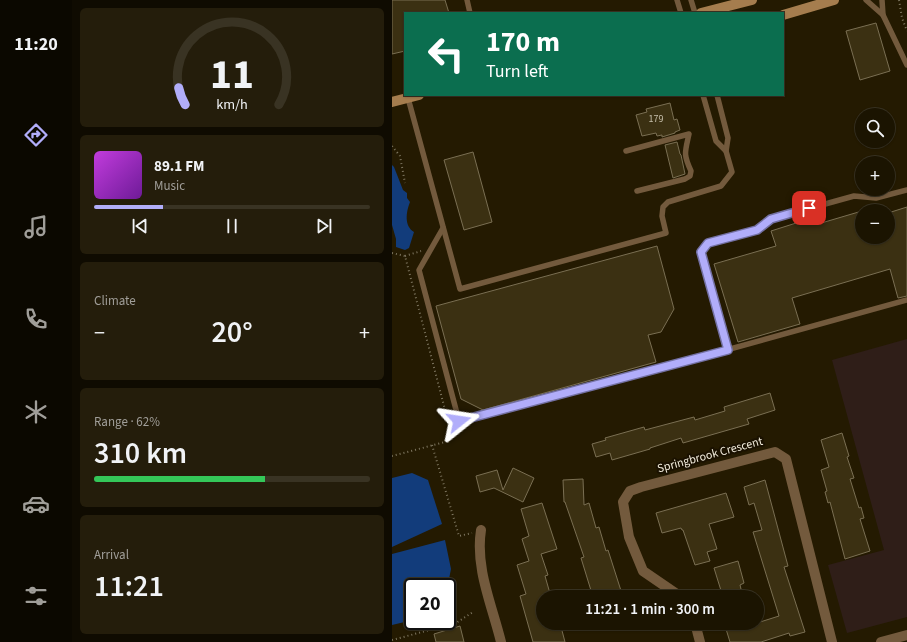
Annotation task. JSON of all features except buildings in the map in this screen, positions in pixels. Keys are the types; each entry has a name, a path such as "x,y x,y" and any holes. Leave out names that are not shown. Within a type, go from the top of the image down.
{"main road":[{"path":"705,12 752,0"},
{"path":"784,15 834,0"},
{"path":"392,102 415,96"}],"street":[{"name":"Springbrook Crescent","path":"671,590 643,571 629,537 623,502 630,492 642,487 775,452 786,459 832,642"},
{"path":"481,530 479,543 481,570 501,642"},
{"path":"697,630 700,642"},
{"path":"883,642 907,635"}],"lane":[{"path":"467,0 470,12"},
{"path":"677,0 681,12"},
{"path":"691,0 695,12"},
{"path":"866,0 883,15"},
{"path":"882,0 883,15 907,65"},
{"path":"703,96 716,141 726,151"},
{"path":"408,98 460,289 666,233 662,216 662,207 668,202 721,186 732,172 726,151 728,138 716,96"},
{"path":"626,151 689,134 684,154 691,171 690,176 685,179 637,191"},
{"path":"728,350 701,252 708,243 757,230 771,219 854,196 876,198 907,190"},
{"path":"443,228 418,270 459,421 728,350 907,300"}],"path":[{"path":"899,0 902,18 907,31"},
{"path":"392,146 400,156 405,183"},
{"path":"392,253 405,256 426,249 430,250"},
{"path":"392,456 445,442 450,429 405,256"},
{"path":"432,445 459,536 481,530"},
{"path":"392,640 456,622 473,612"}],"shaded area":[{"path":"907,339 907,617 847,633 828,565 884,550 832,360"}],"water":[{"path":"392,165 403,190 407,193 407,198 410,202 407,223 414,232 409,248 405,250 396,247 396,239 392,225"},
{"path":"412,473 428,480 442,524 392,547 392,478"},
{"path":"445,540 451,569 449,578 404,578 404,622 392,625 392,554"},
{"path":"456,586 457,587 456,602"}],"route":[{"path":"459,421 728,350 701,252 708,243 757,230 771,219 809,208"}]}
